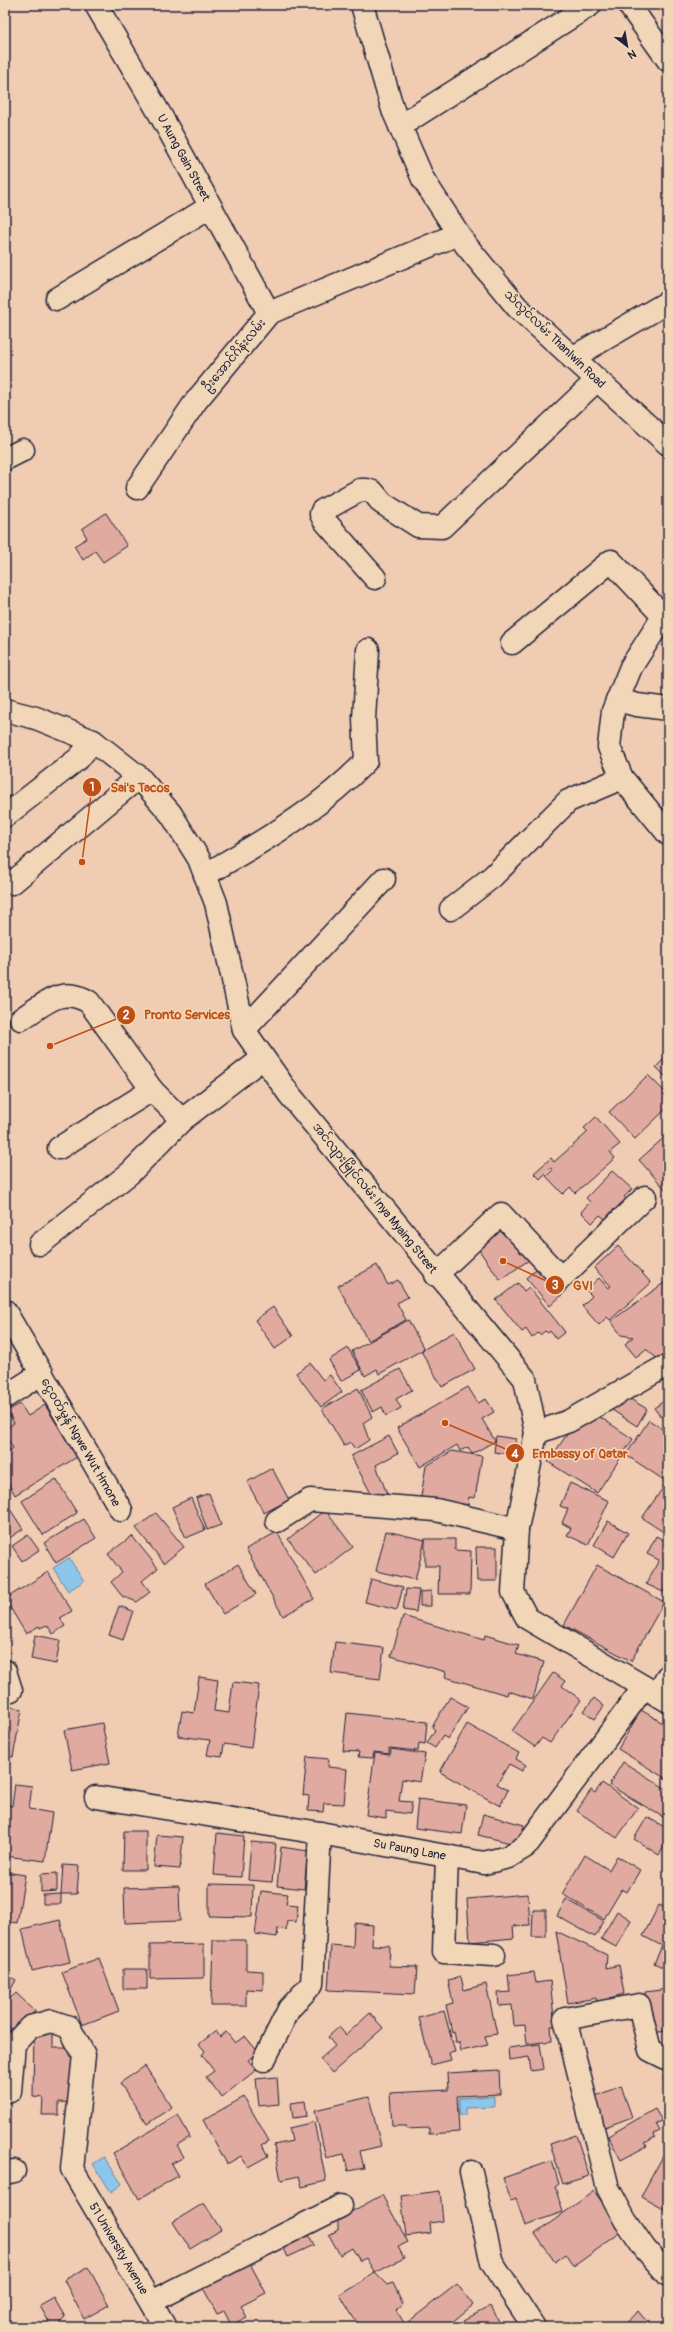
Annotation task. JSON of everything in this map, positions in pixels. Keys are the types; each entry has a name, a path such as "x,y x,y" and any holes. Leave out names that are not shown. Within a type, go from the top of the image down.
{"street":[{"name":"U Aung Gain Street","path":"96,5 162,116 210,207 269,313"},
{"path":"400,126 590,5"},
{"path":"628,5 668,60"},
{"name":"သံလွင်လမ်း Thanlwin Road","path":"366,7 393,110 423,179 458,234 518,307 572,358 668,444"},
{"path":"57,299 210,207"},
{"name":"ဦးအောင်ဂိန်းလမ်း","path":"137,488 196,400 269,313 458,234"},
{"path":"572,358 668,302"},
{"path":"375,578 324,520 322,510 360,490 368,490 372,492 382,503 418,526 442,527 597,380"},
{"path":"512,643 611,562 666,612 631,667 617,700 613,711 609,747 622,778 668,834"},
{"path":"205,875 274,834 345,784 366,761 364,720 368,650"},
{"path":"617,700 637,706 668,709"},
{"name":"အင်လျားမြိုင်လမ်း Inya Myaing Street","path":"5,710 36,718 93,741 139,777 171,814 199,858 216,903 244,1030 263,1058 436,1275 525,1379 536,1433 517,1529 513,1592 527,1618 656,1695"},
{"path":"5,816 79,758 93,741"},
{"path":"12,883 139,777"},
{"path":"451,910 492,877 568,801 622,778"},
{"path":"244,1030 384,879"},
{"path":"21,1019 59,995 77,995 89,1002 106,1022 152,1090 182,1120"},
{"path":"40,1244 130,1173 182,1120 263,1058"},
{"path":"59,1148 152,1090"},
{"path":"436,1275 501,1214 561,1278 645,1197"},
{"name":"ငွေဝတ်မှုန် Ngwe Wut Hmone","path":"5,1311 121,1510"},
{"path":"536,1433 569,1420 662,1368 668,1367"},
{"name":"ငွေဝတ်မှုန် Ngwe Wut Hmone","path":"5,1397 42,1373"},
{"path":"277,1521 310,1500 436,1510 517,1529"},
{"name":"Su Paung Lane","path":"96,1797 320,1833 484,1863 508,1857 526,1846 656,1695 668,1676"},
{"path":"264,2060 290,2009 312,1984 320,1833"},
{"path":"447,1856 444,1952 494,1955"},
{"path":"668,2059 650,2050 639,2005 565,2019 608,2188 626,2220 645,2249 668,2275"},
{"name":"51 University Avenue","path":"10,2091 14,2044 30,2027 51,2021 69,2027 84,2054 72,2170 165,2327"},
{"path":"471,2172 492,2263 534,2327"},
{"path":"151,2302 341,2206"}],"water":[{"path":"69,1558 84,1581 68,1591 53,1568"},
{"path":"494,2096 494,2107 465,2108 465,2115 459,2115 459,2098"},
{"path":"104,2157 122,2184 111,2192 93,2164"}],"building":[{"path":"106,513 127,546 103,562 95,551 83,560 74,546 87,538 82,529"},
{"path":"668,1055 668,1079 656,1067"},
{"path":"648,1075 668,1095 668,1107 635,1139 609,1112"},
{"path":"596,1117 620,1144 610,1152 615,1158 575,1193 570,1187 563,1194 546,1176 553,1170 551,1168 540,1179 534,1173 551,1158 554,1162 588,1132 584,1128"},
{"path":"668,1134 668,1188 666,1190 639,1160"},
{"path":"612,1171 632,1189 624,1197 628,1201 618,1213 614,1209 605,1219 600,1215 592,1223 581,1212 590,1202 586,1198"},
{"path":"503,1222 529,1260 500,1280 474,1243"},
{"path":"618,1246 651,1283 610,1320 607,1317 599,1325 582,1306 592,1296 586,1290 599,1278 608,1288 611,1286 594,1268"},
{"path":"542,1264 566,1291 550,1306 526,1278"},
{"path":"377,1265 388,1285 398,1280 408,1297 397,1303 406,1320 368,1341 338,1286"},
{"path":"668,1280 668,1362 661,1362 646,1349 636,1357 625,1344 633,1337 621,1335 611,1321"},
{"path":"518,1283 524,1291 529,1287 565,1332 556,1339 550,1331 548,1333 545,1331 540,1335 538,1333 532,1338 526,1329 522,1332 496,1300"},
{"path":"273,1307 293,1336 275,1349 255,1320"},
{"path":"408,1320 424,1349 379,1374 377,1369 365,1376 352,1351"},
{"path":"454,1332 475,1369 442,1387 421,1351"},
{"path":"348,1348 361,1370 341,1381 329,1360"},
{"path":"310,1363 323,1380 330,1375 342,1392 321,1407 296,1373"},
{"path":"400,1369 412,1390 396,1399 401,1408 386,1416 382,1407 373,1412 361,1390"},
{"path":"468,1387 478,1403 486,1399 494,1412 482,1419 495,1441 472,1454 468,1447 460,1451 457,1445 420,1467 397,1428"},
{"path":"358,1388 372,1417 363,1423 369,1440 355,1449 350,1442 344,1446 322,1409"},
{"path":"622,1394 647,1409 637,1426 612,1410"},
{"path":"668,1398 668,1414 667,1413 661,1417 654,1408"},
{"path":"20,1404 28,1416 45,1405 77,1457 15,1495 5,1478 5,1453 13,1448 5,1435 5,1429 14,1423 7,1411"},
{"path":"594,1413 633,1439 597,1493 548,1462 568,1433"},
{"path":"649,1420 668,1433 668,1535 642,1518 667,1482 626,1455"},
{"path":"389,1436 398,1453 376,1465 387,1494 375,1501 351,1456"},
{"path":"496,1436 516,1439 514,1455 494,1452"},
{"path":"452,1451 482,1456 475,1498 469,1497 468,1505 458,1503 457,1509 420,1502 426,1466"},
{"path":"272,1468 289,1500 264,1513 247,1482"},
{"path":"56,1479 77,1513 43,1535 22,1501"},
{"path":"570,1483 609,1501 588,1545 567,1535 571,1528 562,1523 568,1509 560,1506"},
{"path":"209,1493 221,1525 207,1530 196,1498"},
{"path":"191,1498 205,1530 186,1538 172,1507"},
{"path":"8,1506 23,1529 8,1539 5,1534 5,1508"},
{"path":"325,1510 353,1547 316,1575 288,1539"},
{"path":"156,1513 184,1547 164,1563 136,1528"},
{"path":"84,1519 96,1538 56,1563 44,1543"},
{"path":"608,1521 628,1533 614,1557 594,1545"},
{"path":"386,1531 425,1540 415,1580 376,1571"},
{"path":"277,1532 314,1599 283,1616 246,1549"},
{"path":"28,1535 39,1550 22,1561 12,1546"},
{"path":"132,1536 158,1568 142,1581 150,1592 137,1602 122,1596 111,1582 122,1572 108,1554"},
{"path":"656,1536 668,1542 668,1582 663,1592 646,1584 659,1560 647,1554"},
{"path":"425,1539 455,1539 455,1550 471,1551 470,1594 438,1594 439,1566 425,1566"},
{"path":"476,1547 497,1547 497,1581 477,1581"},
{"path":"238,1564 256,1594 223,1614 205,1584"},
{"path":"597,1565 664,1602 631,1661 564,1625"},
{"path":"48,1572 72,1611 60,1618 65,1626 53,1634 47,1625 40,1628 39,1626 26,1634 5,1599"},
{"path":"371,1579 403,1587 397,1610 365,1602"},
{"path":"406,1589 419,1590 416,1612 403,1610"},
{"path":"431,1591 431,1606 420,1606 420,1592"},
{"path":"119,1606 133,1611 123,1640 109,1635"},
{"path":"403,1616 484,1640 485,1635 519,1645 516,1654 544,1662 533,1699 508,1691 507,1695 445,1677 446,1672 391,1656"},
{"path":"35,1635 60,1640 56,1664 31,1659"},
{"path":"335,1642 384,1648 380,1679 331,1673"},
{"path":"553,1673 565,1681 562,1686 581,1700 550,1743 542,1738 535,1747 512,1731"},
{"path":"199,1677 218,1680 214,1711 229,1713 233,1682 259,1685 251,1748 224,1744 222,1757 207,1755 210,1740 178,1736 182,1711 194,1713"},
{"path":"450,1697 468,1707 448,1739 443,1736 435,1748 427,1743 435,1730 432,1727"},
{"path":"594,1698 604,1706 595,1719 584,1711"},
{"path":"5,1706 22,1709 13,1757 5,1755"},
{"path":"641,1710 668,1726 668,1780 618,1749"},
{"path":"347,1713 427,1722 425,1744 419,1743 418,1751 389,1748 389,1754 374,1752 373,1758 358,1757 359,1752 343,1751"},
{"path":"102,1723 110,1763 72,1770 64,1730"},
{"path":"467,1724 519,1753 516,1759 526,1765 522,1771 509,1764 497,1784 508,1790 500,1806 440,1772"},
{"path":"391,1749 425,1754 420,1782 402,1779 399,1801 412,1802 410,1814 386,1811 386,1818 366,1815 375,1753 390,1755"},
{"path":"307,1757 329,1759 328,1767 347,1769 344,1804 324,1803 323,1812 308,1811 309,1796 303,1795"},
{"path":"623,1762 668,1790 668,1820 609,1785"},
{"path":"602,1783 638,1808 617,1838 577,1811 591,1790 595,1793"},
{"path":"15,1784 32,1786 29,1809 52,1813 45,1861 5,1856 5,1805 12,1806"},
{"path":"418,1799 466,1805 462,1834 415,1828"},
{"path":"483,1814 524,1825 519,1845 478,1835"},
{"path":"647,1817 668,1829 668,1840 659,1855 634,1839"},
{"path":"124,1831 146,1831 146,1870 123,1870"},
{"path":"217,1833 244,1836 241,1877 214,1875"},
{"path":"157,1835 183,1837 180,1869 154,1867"},
{"path":"251,1842 276,1844 272,1882 248,1880"},
{"path":"281,1847 308,1851 304,1889 277,1886"},
{"path":"585,1855 609,1870 617,1856 640,1870 627,1892 622,1889 604,1919 562,1894"},
{"path":"63,1865 79,1866 77,1894 61,1894"},
{"path":"5,1872 25,1875 17,1923 5,1921"},
{"path":"57,1873 57,1891 41,1892 41,1874"},
{"path":"209,1884 253,1885 252,1917 209,1916"},
{"path":"179,1886 180,1921 125,1923 124,1888"},
{"path":"261,1891 288,1894 286,1904 298,1905 296,1922 287,1921 286,1930 278,1928 277,1937 255,1934"},
{"path":"61,1894 61,1904 43,1904 43,1895"},
{"path":"528,1894 530,1925 513,1926 514,1938 470,1942 467,1899"},
{"path":"566,1899 604,1921 595,1937 557,1916"},
{"path":"659,1905 668,1909 668,1970 654,1963 662,1946 643,1936"},
{"path":"533,1910 546,1910 546,1937 532,1937"},
{"path":"617,1911 631,1920 616,1947 601,1939"},
{"path":"60,1920 70,1962 32,1971 22,1929"},
{"path":"354,1923 373,1925 372,1945 390,1946 389,1966 417,1967 415,1994 328,1990 331,1945 353,1947"},
{"path":"556,1931 607,1955 606,1968 619,1965 624,1994 609,1998 610,2004 598,2007 596,1998 568,2003"},
{"path":"213,1940 246,1940 246,1970 263,1971 263,1990 246,1989 246,2006 211,2006"},
{"path":"204,1944 204,1978 150,1979 150,1945"},
{"path":"99,1958 119,2011 82,2025 62,1972"},
{"path":"123,1969 147,1969 147,1989 123,1989"},
{"path":"534,1972 536,1983 550,1981 555,2026 551,2026 552,2041 527,2044 525,2025 514,2026 512,2005 499,2006 498,1993 510,1992 508,1975"},
{"path":"5,1974 16,1980 5,2000"},
{"path":"461,1977 464,1990 486,1984 497,2034 485,2036 488,2045 461,2051 459,2042 456,2042 454,2031 452,2032 446,2005 453,2003 448,1980"},
{"path":"668,1989 668,2031 651,2033 645,1992"},
{"path":"16,1993 35,2011 14,2032 5,2023 5,2003"},
{"path":"444,2011 455,2052 449,2053 451,2060 431,2065 419,2018"},
{"path":"370,2013 383,2028 332,2073 320,2059 335,2046 328,2037 339,2027 346,2035"},
{"path":"34,2031 53,2031 53,2047 76,2047 76,2103 59,2102 59,2115 42,2115 43,2098 33,2097"},
{"path":"216,2031 220,2037 226,2032 235,2043 245,2036 258,2052 248,2060 256,2070 222,2097 206,2077 214,2071 202,2055 205,2051 199,2044"},
{"path":"540,2044 544,2069 531,2071 529,2057 509,2060 508,2048"},
{"path":"145,2066 172,2107 147,2124 120,2083"},
{"path":"499,2070 500,2094 457,2096 459,2132 429,2134 429,2128 406,2129 406,2126 392,2126 390,2093 448,2090 447,2073"},
{"path":"668,2076 668,2105 663,2077"},
{"path":"277,2077 279,2104 259,2106 256,2079"},
{"path":"621,2086 632,2117 605,2127 593,2097"},
{"path":"244,2097 269,2141 262,2145 268,2156 248,2167 241,2156 227,2164 203,2120"},
{"path":"369,2097 381,2146 360,2151 364,2168 348,2171 344,2154 326,2158 315,2110"},
{"path":"305,2101 307,2116 293,2118 291,2103"},
{"path":"655,2109 662,2121 656,2124 660,2131 654,2134 655,2137 645,2143 647,2146 621,2160 608,2136"},
{"path":"178,2115 190,2137 177,2145 184,2157 171,2164 178,2176 139,2199 113,2153"},
{"path":"314,2122 326,2181 302,2187 299,2176 281,2180 274,2145 292,2141 289,2128"},
{"path":"576,2135 589,2176 563,2184 550,2144"},
{"path":"668,2149 668,2211 641,2196"},
{"path":"552,2161 559,2184 555,2187 563,2212 525,2225 516,2199 511,2201 503,2178"},
{"path":"440,2191 443,2221 430,2223 431,2233 406,2236 401,2196"},
{"path":"594,2191 616,2222 614,2224 620,2233 574,2266 566,2254 555,2262 535,2234"},
{"path":"382,2195 408,2242 398,2247 404,2258 375,2273 366,2258 360,2261 352,2248 340,2255 329,2235 338,2230 338,2219"},
{"path":"204,2203 221,2230 190,2249 173,2222"},
{"path":"306,2230 314,2245 288,2257 281,2242"},
{"path":"248,2260 266,2293 241,2306 247,2317 231,2325 224,2311 217,2314 201,2284"},
{"path":"88,2267 109,2305 84,2319 64,2280"},
{"path":"375,2273 387,2285 393,2283 403,2304 397,2311 404,2323 395,2327 360,2326 340,2295"},
{"path":"457,2284 473,2305 446,2327 412,2327 408,2322"},
{"path":"54,2298 65,2317 60,2322 63,2327 46,2327 49,2322 40,2306"},
{"path":"491,2306 502,2327 468,2327 464,2320"},
{"path":"639,2311 652,2327 622,2327"}],"place":[{"name":"Sai's Tacos","path":"82,862"},
{"name":"Pronto Services","path":"50,1046"},
{"name":"GVI","path":"503,1261"},
{"name":"Embassy of Qatar","path":"445,1423"}]}
